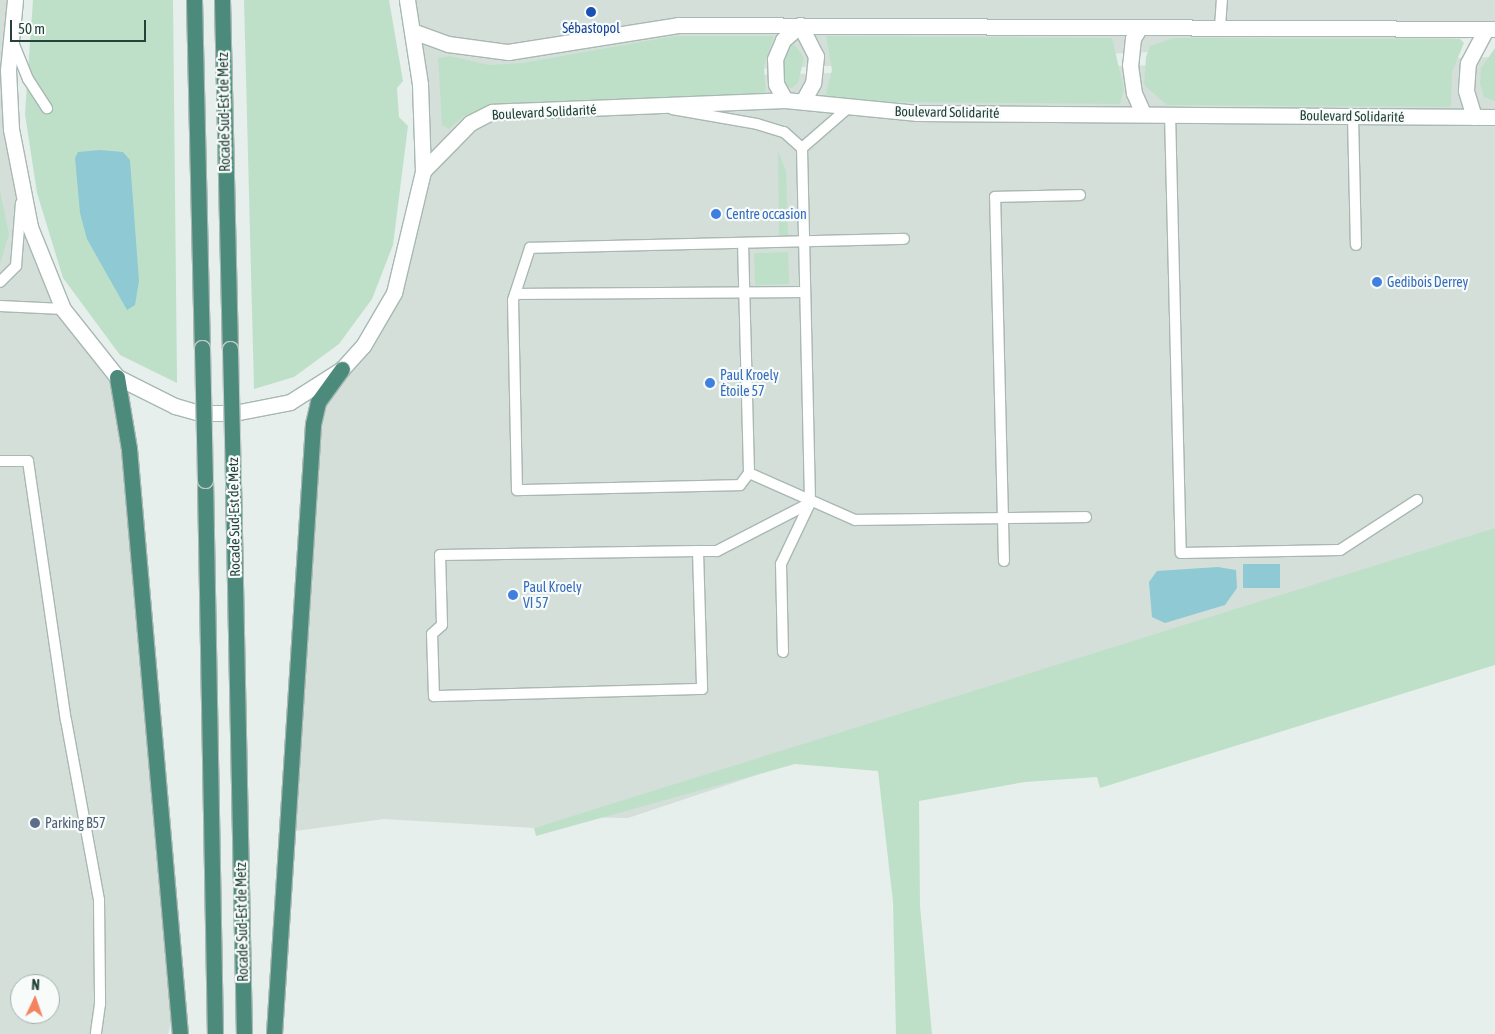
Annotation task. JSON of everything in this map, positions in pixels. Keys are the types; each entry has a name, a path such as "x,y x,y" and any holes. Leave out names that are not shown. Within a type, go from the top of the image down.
{"highway":[{"name":"Rocade Sud-Est de Metz","path":"194,0 215,1034"},
{"name":"Rocade Sud-Est de Metz","path":"222,0 244,1034"},
{"path":"274,1034 312,424 318,402 342,369"},
{"path":"117,377 129,449 180,1034"}],"main road":[{"path":"13,7 5,34 5,126 42,262 63,309 117,377 176,406 199,413 234,413 290,402 342,369 363,346 394,293 424,171 414,32 407,0"},
{"path":"786,100 776,84 775,59 783,40 800,25"},
{"path":"800,25 816,56 813,83 803,101"},
{"path":"414,32 448,44 508,52 670,26 1491,29"},
{"path":"1140,27 1133,38 1130,65 1134,93 1144,113"},
{"path":"1474,117 1466,90 1468,63 1491,29"},
{"name":"Boulevard Solidarité","path":"424,171 470,123 492,112 786,100 848,108 1495,117"}],"lane":[{"path":"1220,27 1222,0"},
{"path":"5,34 28,79 47,108"},
{"path":"656,106 757,124 784,132 802,148 810,503 781,564 783,652"},
{"path":"802,148 848,108"},
{"path":"1170,113 1181,553 1340,550 1417,500"},
{"path":"1353,116 1356,245"},
{"path":"0,282 16,266 22,192"},
{"path":"1004,561 995,197 1080,195"},
{"path":"743,243 749,473 740,485 517,490 515,294 530,248 904,239"},
{"path":"515,294 805,292"},
{"path":"0,306 63,309"},
{"path":"0,461 28,461 66,720 99,900 100,1004 96,1034"},
{"path":"749,473 810,503 856,520 1086,517"},
{"path":"698,551 702,689 434,696 432,634 442,625 440,555 698,551 717,551 810,503"}],"shaded area":[{"path":"0,0 15,0 11,129 51,285 117,377 178,1002 168,1034 0,1034"},
{"path":"407,0 1495,0 1495,37 460,82 1495,57 1495,530 628,818 572,817 534,828 384,819 288,832 313,424 380,320 423,171"}],"green space":[{"path":"33,0 173,0 177,383 120,355 63,278 37,193 25,114"},
{"path":"244,0 389,0 403,81 397,88 399,117 408,126 393,245 372,299 339,344 294,377 254,389"},
{"path":"675,36 774,36 764,67 766,93 501,104 464,116 449,129 442,125 438,58 450,56 489,65 522,63"},
{"path":"826,36 1112,38 1124,89 1120,104 888,102 825,97 832,70"},
{"path":"1173,38 1460,39 1464,43 1452,72 1451,107 1167,105 1144,85 1146,57 1150,46"},
{"path":"786,45 795,45 804,58 798,83 792,88 785,87 780,73"},
{"path":"1495,48 1495,101 1484,97 1480,84 1481,68"},
{"path":"778,151 786,171 788,236 779,235"},
{"path":"0,190 9,235 0,264"},
{"path":"788,252 789,284 755,285 754,253"},
{"path":"1495,528 1495,665 1100,788 1097,777 1025,782 919,801 920,906 932,1034 896,1034 893,902 878,771 795,764 536,836 534,828"}],"water":[{"path":"100,150 123,152 130,160 139,281 135,305 127,310 87,239 80,213 75,158 78,152"},
{"path":"1243,564 1280,564 1280,588 1243,588"},
{"path":"1218,567 1236,570 1237,588 1225,605 1165,623 1152,617 1149,582 1157,571"}],"place":[{"name":"Sébastopol","path":"591,12"},
{"name":"Centre occasion","path":"716,214"},
{"name":"Gedibois Derrey","path":"1377,282"},
{"name":"Paul Kroely Étoile 57","path":"710,383"},
{"name":"Paul Kroely VI 57","path":"513,595"},
{"name":"Parking B57","path":"35,823"}]}
